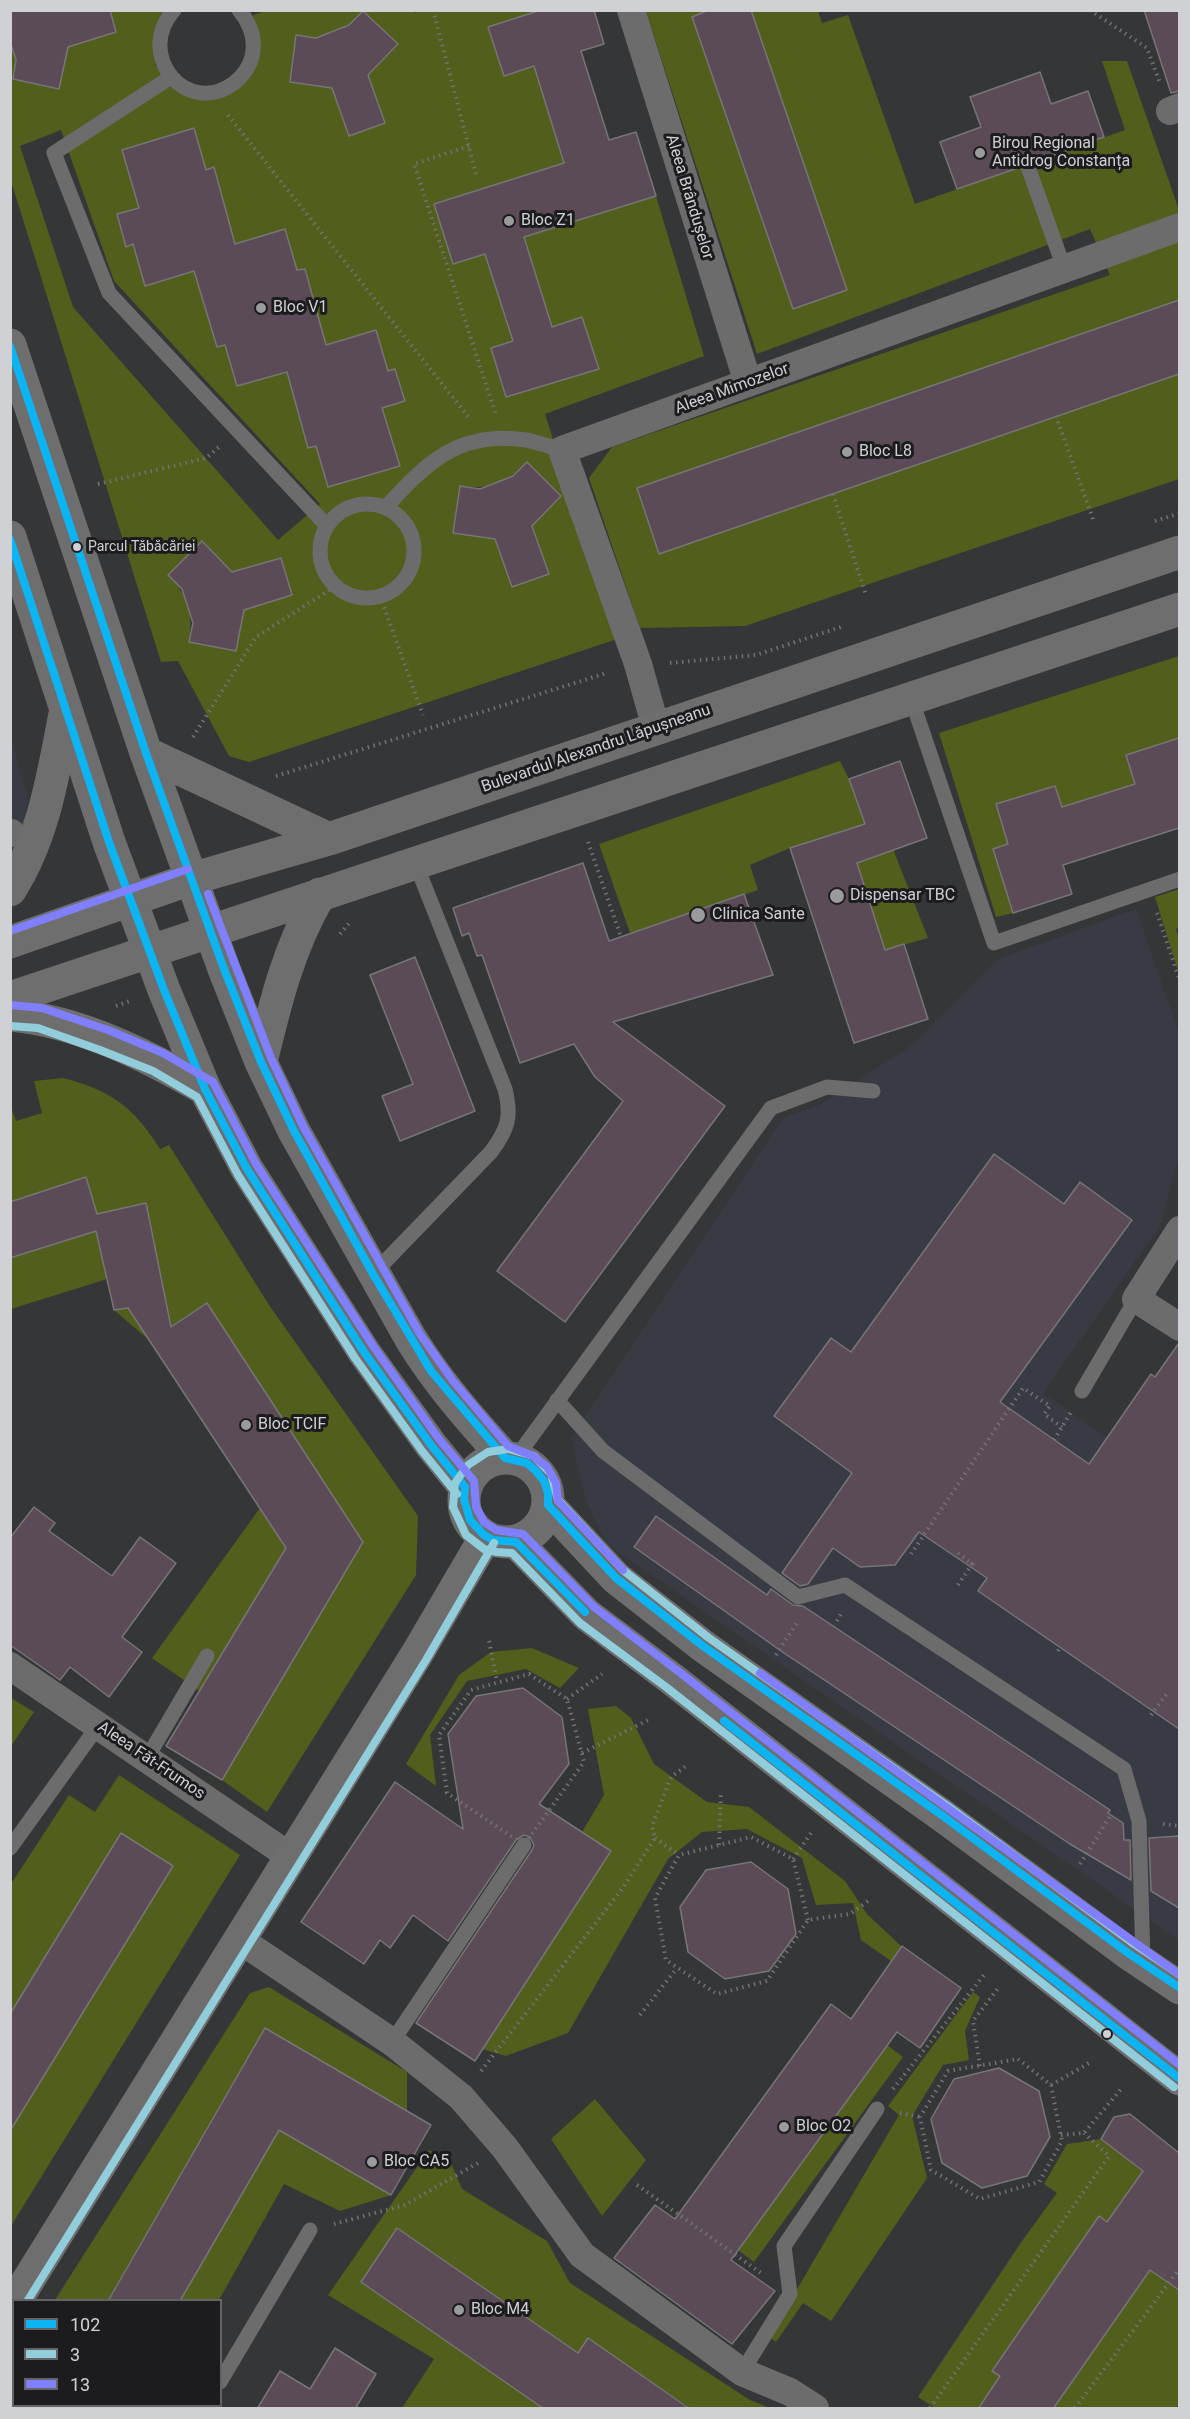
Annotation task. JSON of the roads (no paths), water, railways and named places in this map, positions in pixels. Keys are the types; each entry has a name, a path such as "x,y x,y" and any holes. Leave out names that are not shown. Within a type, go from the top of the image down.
{"main road":[{"path":"10,345 146,753 261,1062 294,1131 373,1274 431,1371 510,1458"},
{"path":"10,537 129,899 205,1089 247,1169 364,1352 431,1445 465,1487"},
{"name":"Bulevardul Alexandru Lăpușneanu","path":"10,942 129,899 329,839 1179,552"},
{"path":"10,998 1179,609"},
{"path":"10,890 34,842 49,797 66,712"},
{"path":"146,753 329,839"},
{"path":"261,1062 275,1000 288,962 308,914 320,894"},
{"path":"10,1016 40,1018 104,1040 158,1062 205,1089"},
{"path":"17,2299 417,1654 501,1540 528,1537 545,1517 548,1492 540,1476 526,1463 510,1458 485,1463 477,1469 465,1487 464,1510 469,1521 501,1540 587,1615 672,1679 1179,2079"},
{"path":"548,1505 616,1578 703,1646 943,1816 1143,1964 1179,1988"}],"street":[{"name":"Aleea Brândușelor","path":"631,10 748,383"},
{"name":"Aleea Mimozelor","path":"562,450 1179,227"},
{"path":"562,450 638,664 656,728"},
{"path":"1179,1230 1136,1299 1179,1327"},
{"name":"Aleea Făt-Frumos","path":"10,1666 291,1857"},
{"path":"240,1940 392,2042 461,2097 505,2148 582,2255 742,2372 790,2392 814,2409"}],"lane":[{"path":"174,10 165,20 160,36 159,47 162,63 171,77 181,86 196,92 211,93 227,89 242,77 251,63 255,46 252,30 239,10"},
{"path":"171,77 54,153 109,293 327,526"},
{"path":"1027,165 1064,268"},
{"path":"386,507 414,477 444,453 485,438 526,440 562,450"},
{"path":"360,504 386,507 399,515 408,526 414,540 411,569 404,581 393,591 380,596 364,598 349,595 327,576 320,551 327,526 336,516 360,504"},
{"path":"911,698 994,943 1179,879"},
{"path":"373,1274 491,1152 505,1133 510,1109 505,1089 415,862"},
{"path":"510,1458 557,1400 771,1108 827,1087 873,1091"},
{"path":"1082,1391 1136,1299"},
{"path":"557,1400 603,1451 798,1598 845,1585 1124,1769 1139,1821 1143,1964"},
{"path":"147,1758 207,1656"},
{"path":"10,1848 98,1726"},
{"path":"392,2042 524,1845"},
{"path":"742,2372 790,2294 784,2246 877,2109"},
{"path":"222,2379 310,2230"}],"place":[{"name":"Birou Regional Antidrog Constanța","path":"980,153"},
{"name":"Bloc Z1","path":"509,221"},
{"name":"Bloc V1","path":"261,308"},
{"name":"Bloc L8","path":"847,452"},
{"name":"Parcul Tăbăcăriei","path":"77,547"},
{"name":"Dispensar TBC","path":"837,896"},
{"name":"Clinica Sante","path":"698,915"},
{"name":"Bloc TCIF","path":"246,1425"},
{"name":"Bloc O2","path":"784,2127"},
{"name":"Bloc CA5","path":"372,2162"},
{"name":"Bloc M4","path":"459,2310"}]}
